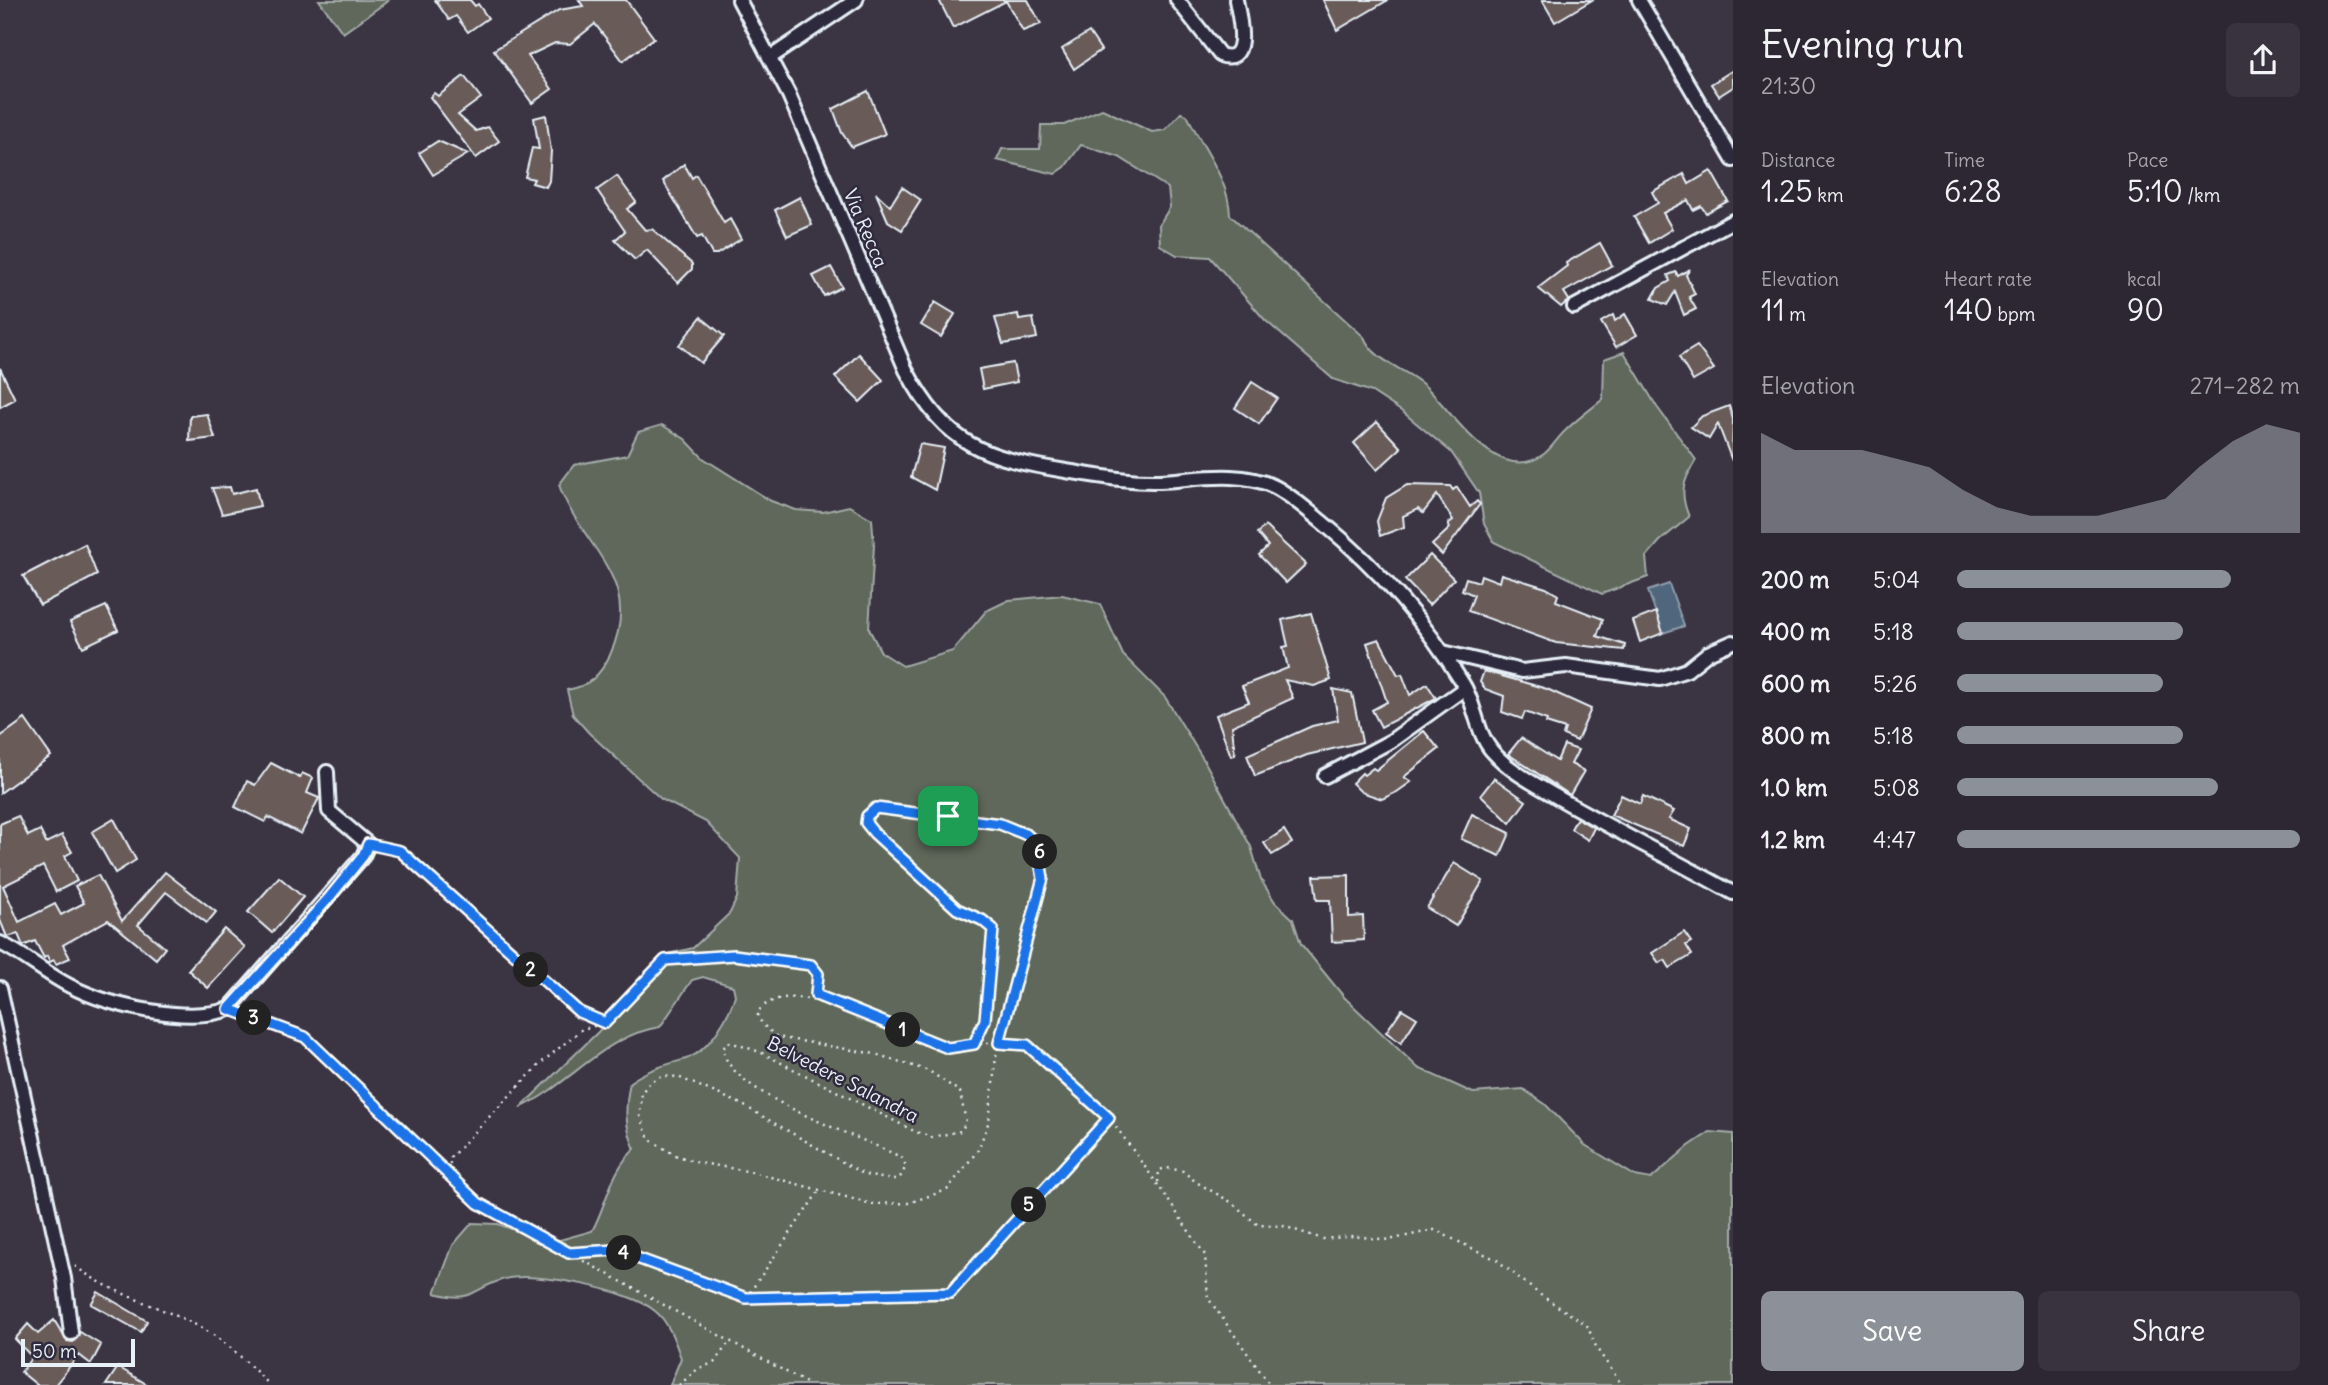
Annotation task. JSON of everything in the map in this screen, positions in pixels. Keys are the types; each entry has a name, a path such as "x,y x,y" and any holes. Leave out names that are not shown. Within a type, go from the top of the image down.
{"street":[{"name":"Via Recca","path":"739,0 771,57 905,370 930,410 945,426 982,451 1021,464 1125,481 1232,478 1252,479 1274,487 1368,561 1443,652 1465,688 1485,740 1507,765 1622,836 1733,893"},
{"path":"771,57 856,0"},
{"path":"1177,0 1220,55 1229,57 1236,54 1240,47 1242,27 1236,0"},
{"path":"1639,0 1733,160"},
{"path":"1574,307 1733,221"},
{"path":"1443,652 1522,671 1566,667 1660,679 1687,670 1708,653 1733,642"},
{"path":"1325,776 1391,741 1465,688"},
{"path":"0,943 39,964 66,984 118,1002 143,1009 179,1013 218,1013 229,1009 328,899 363,856 368,844 329,811 327,772"},
{"path":"0,988 64,1278 71,1333"}],"path":[{"name":"Belvedere Salandra","path":"876,808 1000,824 1027,835 1037,844 1043,878 999,1043 989,1121 978,1150 947,1190 908,1203 872,1204 752,1172 695,1162 658,1146 643,1130 640,1116 642,1092 651,1081 663,1076 678,1077 741,1104 865,1175 892,1180 901,1176 906,1166 902,1158 747,1082 731,1068 724,1057 723,1048 730,1042 743,1044 896,1124 932,1137 961,1131 966,1122 960,1092 929,1071 875,1054 776,1037 762,1024 757,1013 764,1004 776,998 793,998 818,1002 946,1053 962,1051 974,1044 985,1020 993,929 982,920 957,909 874,833 866,823 867,816 876,808"},
{"path":"368,844 400,851 579,1012 605,1023"},
{"path":"453,1178 449,1159 501,1102 582,1029 605,1023 665,960 734,955 811,965 818,974 816,995 948,1048 999,1043 1027,1045 1109,1118 1205,1255 1208,1298 1270,1385"},
{"path":"229,1009 305,1037 478,1203 810,1385"},
{"path":"569,1253 615,1250 746,1298 950,1293 1109,1118"},
{"path":"1158,1185 1159,1170 1167,1167 1183,1171 1196,1182 1231,1202 1258,1225 1283,1226 1323,1239 1353,1236 1390,1240 1434,1230 1441,1233 1454,1242 1497,1260 1539,1294 1587,1325 1597,1349 1622,1385"},
{"path":"746,1298 820,1191"},
{"path":"68,1261 93,1280 204,1329 235,1349 270,1385"},
{"path":"679,1385 699,1368 714,1363 730,1341"}],"green space":[{"path":"319,0 389,0 343,33"},
{"path":"1102,109 1152,132 1165,130 1181,113 1187,115 1220,176 1230,215 1364,337 1376,353 1425,386 1463,428 1494,454 1510,461 1527,462 1544,454 1570,426 1603,399 1604,359 1624,352 1657,407 1696,460 1688,474 1683,494 1689,517 1660,541 1646,557 1648,577 1602,594 1494,542 1484,524 1479,493 1451,452 1404,413 1372,392 1333,379 1265,320 1210,257 1177,255 1160,245 1159,225 1170,207 1168,188 1119,157 1081,145 1065,167 1055,174 997,160 1002,149 1040,149 1041,125 1064,125"},
{"path":"662,425 685,439 703,458 771,501 796,510 823,512 849,506 872,519 874,545 869,629 881,652 903,666 953,651 986,611 1009,600 1062,595 1100,604 1123,655 1165,697 1205,762 1251,847 1261,880 1275,902 1293,919 1301,944 1344,997 1418,1068 1473,1093 1523,1089 1545,1104 1585,1145 1635,1176 1651,1179 1689,1146 1710,1132 1733,1134 1733,1385 670,1385 681,1358 671,1333 655,1311 626,1296 583,1284 519,1277 505,1279 466,1296 435,1293 453,1245 472,1223 498,1224 549,1243 592,1231 620,1166 635,1149 626,1116 630,1082 664,1065 686,1059 703,1049 723,1023 735,995 733,986 703,977 692,980 660,1027 640,1032 604,1050 555,1087 520,1108 598,1032 664,955 693,948 730,913 737,898 740,858 706,822 661,799 589,733 573,715 567,690 588,682 606,662 619,628 620,605 615,584 606,565 569,507 559,485 574,465 627,455 638,432"}],"water":[{"path":"1669,584 1684,626 1663,633 1648,591"}],"building":[{"path":"435,0 470,0 475,6 478,4 488,18 468,32 456,16 449,20"},
{"path":"579,0 626,0 654,38 623,61 595,24 570,44 555,43 528,56 552,89 532,103 494,50 559,10 583,6"},
{"path":"939,0 1028,0 1041,24 1023,31 1006,1 953,28"},
{"path":"1323,0 1388,0 1337,30"},
{"path":"1542,0 1592,0 1555,22"},
{"path":"1089,32 1101,50 1074,69 1062,49"},
{"path":"1733,70 1733,87 1719,96 1711,84"},
{"path":"464,76 481,98 458,115 476,131 488,127 499,141 476,158 430,97 434,93 438,96"},
{"path":"868,91 885,134 852,147 842,133 833,109"},
{"path":"546,115 551,151 549,181 546,187 532,183 534,179 525,177 532,148 539,149 534,118"},
{"path":"438,141 468,154 433,175 419,153"},
{"path":"684,164 692,178 696,175 724,223 730,219 741,239 717,254 712,254 702,236 697,238 663,181"},
{"path":"1711,171 1728,201 1706,213 1701,206 1693,210 1688,200 1663,213 1672,229 1649,243 1634,217 1658,203 1652,192 1684,174 1689,184"},
{"path":"617,176 636,202 627,209 645,230 652,229 692,264 692,269 678,283 647,250 635,260 615,240 625,231 597,190"},
{"path":"902,187 921,200 902,230 888,221 876,193 890,206"},
{"path":"800,197 812,225 787,236 775,210"},
{"path":"1600,243 1612,265 1564,292 1569,300 1561,307 1538,288 1567,266 1566,263"},
{"path":"831,267 842,287 824,296 813,276"},
{"path":"1690,269 1686,275 1695,294 1689,297 1696,309 1684,315 1675,292 1667,305 1652,299 1658,288 1670,281 1668,275 1676,272 1678,276"},
{"path":"935,302 955,314 941,337 921,325"},
{"path":"1018,314 1019,320 1033,318 1037,338 1003,344 995,318"},
{"path":"1625,314 1637,335 1616,347 1601,322 1613,315 1615,321"},
{"path":"701,317 724,336 701,363 679,345"},
{"path":"1697,346 1714,369 1693,381 1679,357"},
{"path":"859,354 883,380 860,402 835,377"},
{"path":"1013,363 1017,382 983,389 979,369"},
{"path":"0,368 15,399 0,407"},
{"path":"1252,382 1277,398 1259,424 1235,408"},
{"path":"1729,406 1733,419 1732,461 1718,424 1709,439 1691,427 1702,416"},
{"path":"207,414 215,438 189,441 190,416"},
{"path":"1377,422 1401,448 1377,470 1354,443"},
{"path":"920,444 944,448 935,490 911,477"},
{"path":"1407,485 1450,486 1453,490 1457,487 1470,507 1477,501 1480,504 1442,555 1432,545 1450,528 1448,524 1453,520 1437,495 1423,513 1418,509 1403,516 1404,527 1380,536 1377,521 1386,498"},
{"path":"230,487 232,494 256,488 260,506 222,514 212,488"},
{"path":"1265,526 1306,564 1286,583 1259,555 1268,546 1257,533"},
{"path":"85,544 97,575 40,605 23,576"},
{"path":"1430,555 1454,579 1429,605 1405,580"},
{"path":"1501,574 1546,588 1558,595 1556,601 1603,619 1597,636 1625,645 1624,650 1556,643 1468,611 1474,595 1462,590 1466,578 1479,582 1481,575 1499,582"},
{"path":"106,606 118,630 83,647 70,622"},
{"path":"1656,612 1663,633 1640,642 1633,621"},
{"path":"1311,613 1331,680 1314,686 1285,680 1293,698 1232,726 1235,755 1231,756 1216,715 1249,702 1242,686 1288,668 1283,647 1288,646 1282,620"},
{"path":"1379,639 1398,675 1402,674 1410,695 1427,684 1436,698 1381,727 1372,710 1387,702 1367,643"},
{"path":"1484,671 1547,689 1591,709 1577,741 1563,735 1565,729 1546,723 1547,720 1525,712 1522,719 1502,712 1504,696 1485,689 1480,682"},
{"path":"1333,689 1352,693 1362,742 1307,755 1255,776 1247,755 1312,726 1338,720"},
{"path":"25,719 51,756 0,793 0,737"},
{"path":"1424,731 1439,749 1404,777 1411,782 1382,799 1361,792 1352,783 1362,773 1364,775 1373,768 1376,770"},
{"path":"1521,738 1557,761 1564,745 1578,750 1571,764 1584,771 1570,795 1508,754"},
{"path":"271,763 300,778 302,773 313,778 307,793 319,798 301,834 268,817 265,822 235,807 247,781 255,785"},
{"path":"1494,778 1526,801 1510,823 1481,795"},
{"path":"1621,795 1640,804 1643,796 1674,811 1669,819 1691,829 1684,846 1611,815"},
{"path":"1472,814 1510,833 1500,856 1461,839"},
{"path":"18,816 28,836 40,830 46,843 62,835 72,852 65,856 77,881 56,892 43,866 3,886 19,922 55,904 61,915 84,903 75,886 98,875 122,921 165,872 216,912 207,923 166,892 138,925 165,948 156,959 108,920 63,945 70,958 56,964 54,960 50,962 47,956 44,958 35,941 23,946 18,934 7,937 0,920 0,824"},
{"path":"1577,818 1594,828 1588,840 1571,829"},
{"path":"114,819 136,860 115,873 92,832"},
{"path":"1284,830 1292,843 1272,855 1264,843"},
{"path":"1454,863 1483,881 1456,926 1427,908"},
{"path":"1349,875 1349,917 1363,916 1364,940 1332,942 1330,900 1317,900 1314,876"},
{"path":"279,877 303,897 272,933 248,912"},
{"path":"224,929 245,947 208,988 188,970"},
{"path":"1684,932 1691,942 1686,945 1692,955 1670,968 1665,960 1659,963 1652,953"},
{"path":"1402,1009 1417,1018 1401,1043 1386,1032"},
{"path":"98,1292 147,1321 141,1332 91,1304"},
{"path":"54,1320 67,1341 73,1342 80,1332 101,1345 91,1364 79,1355 55,1385 37,1385 21,1372 32,1357 15,1339 28,1324 38,1334"},
{"path":"118,1367 148,1385 106,1385"}],"route":[{"path":"876,808 948,816 1000,824 1027,835 1037,844 1043,878 999,1043 1027,1045 1109,1118 950,1293 746,1298 615,1250 569,1253 478,1203 369,1095 305,1037 229,1009 328,899 363,856 368,844 400,851 579,1012 605,1023 665,960 734,955 811,965 818,974 816,995 948,1048 974,1044 985,1020 986,984 993,929 982,920 957,909 866,823 867,816 876,808"}]}
